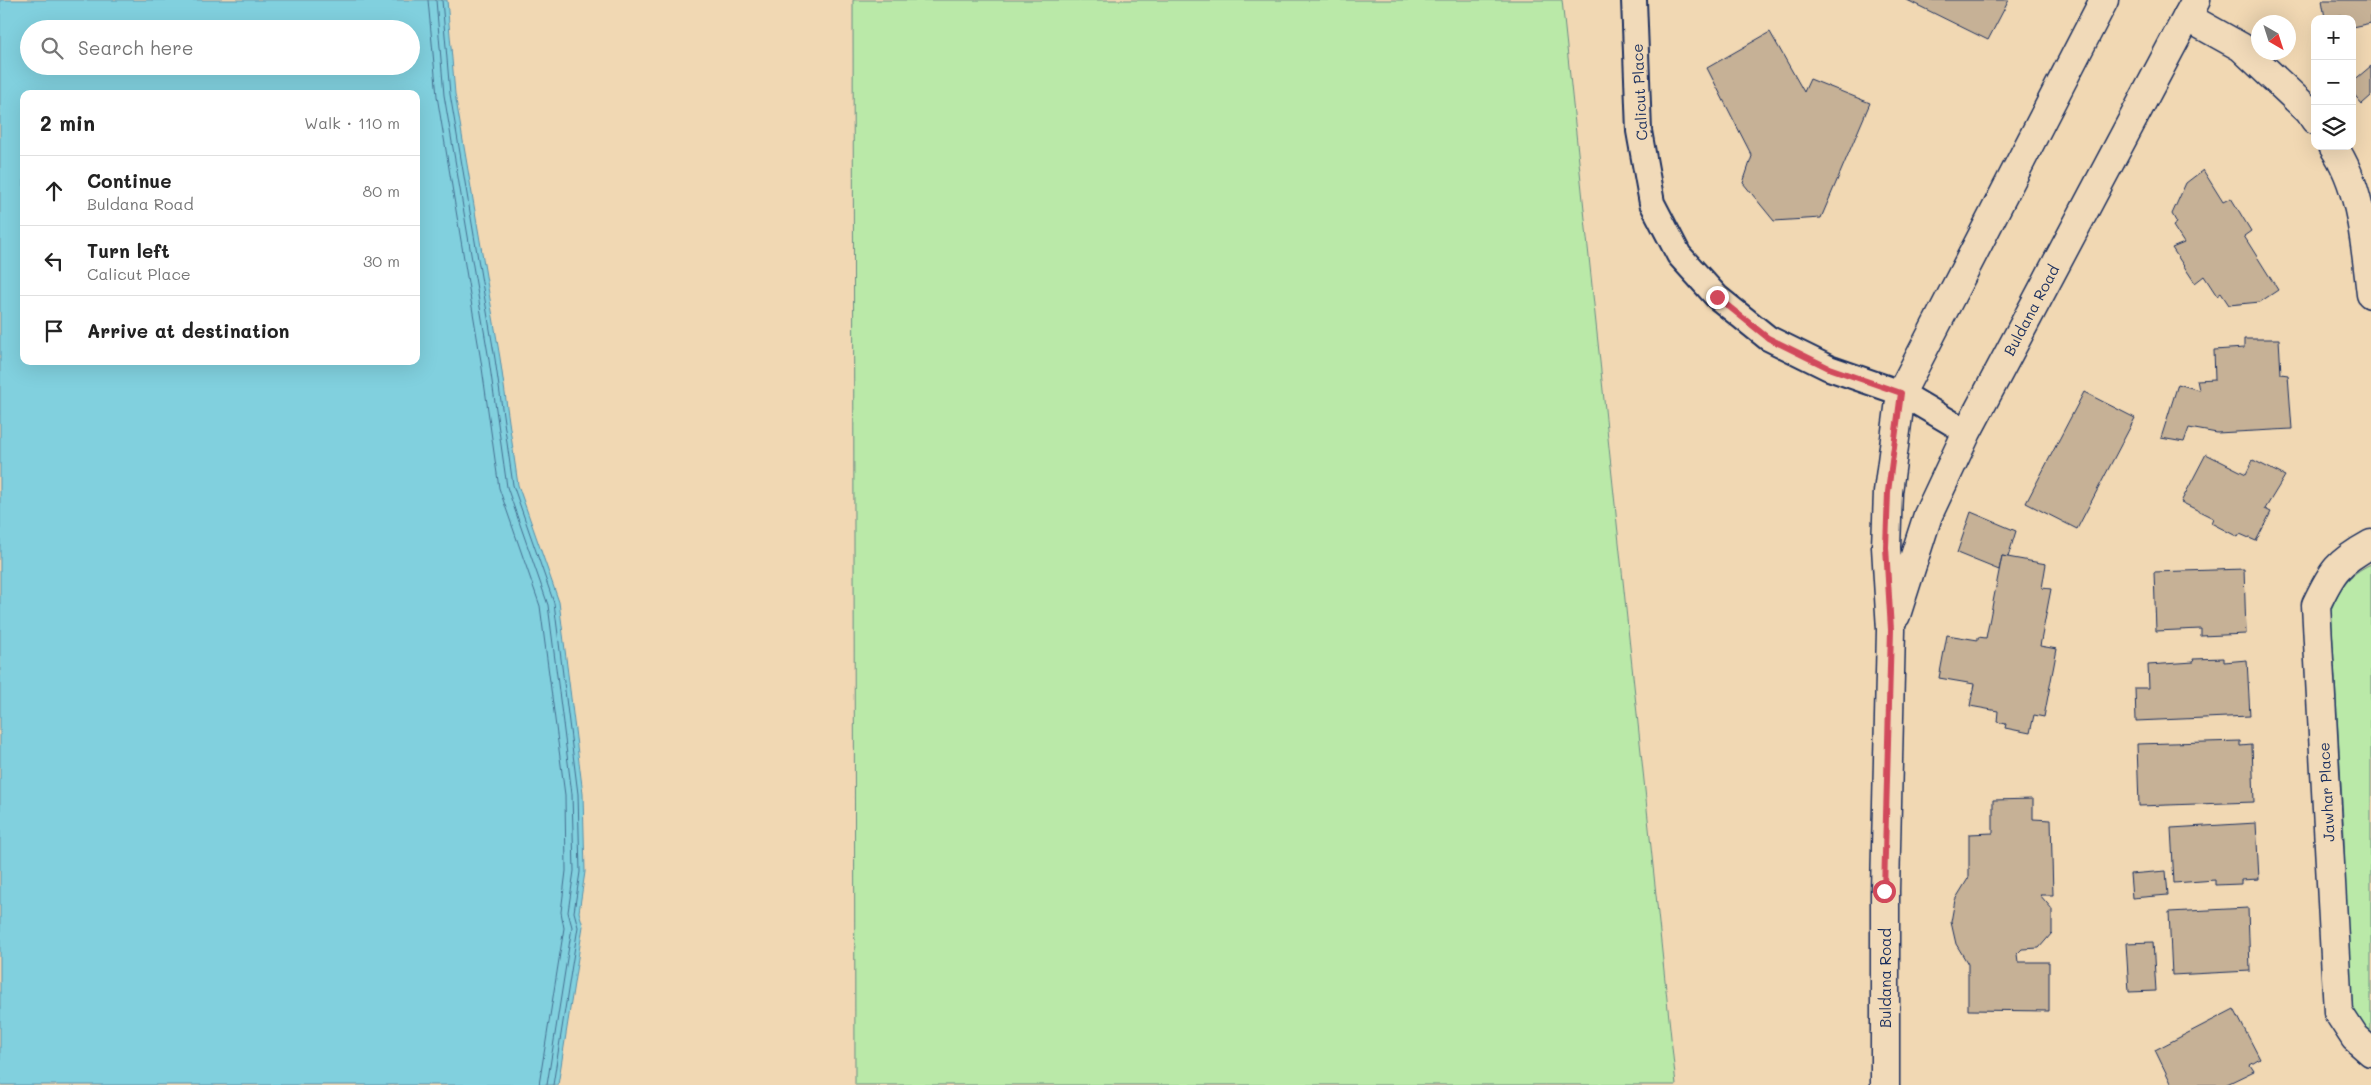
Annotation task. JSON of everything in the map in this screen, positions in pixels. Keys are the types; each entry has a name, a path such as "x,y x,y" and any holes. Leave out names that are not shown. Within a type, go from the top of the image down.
{"street":[{"name":"Buldana Road","path":"1885,1085 1884,891 1891,630 1886,547 1888,492 1901,393 2104,0"},
{"name":"Buldana Road","path":"1891,630 1928,516 1967,432 2192,9"},
{"path":"2192,9 2241,47 2311,115"},
{"path":"2336,150 2346,164 2364,232 2371,294"},
{"name":"Jawhar Place","path":"2371,544 2350,555 2331,573 2316,605 2338,1012 2355,1038 2371,1052"}],"lane":[{"name":"Calicut Place","path":"1634,0 1639,131 1652,203 1679,255 1717,297 1768,338 1829,368 1901,393 1967,432"}],"green space":[{"path":"853,0 1562,0 1676,1085 855,1085"},
{"path":"2371,564 2371,1038 2348,1004 2344,835 2331,610 2346,582"}],"water":[{"path":"0,0 447,0 455,94 500,358 518,485 559,602 583,794 585,872 579,912 583,926 558,1085 0,1085"}],"building":[{"path":"1907,0 2009,0 1988,40"},
{"path":"2322,0 2371,0 2371,23 2356,26 2356,15 2324,15"},
{"path":"1770,32 1804,92 1810,79 1870,103 1821,218 1774,221 1743,183 1752,156 1707,68"},
{"path":"2371,66 2371,96 2362,104 2356,97 2356,79"},
{"path":"2203,170 2223,202 2231,198 2251,231 2244,236 2278,290 2260,302 2229,305 2221,293 2217,296 2204,276 2195,283 2172,248 2184,243 2173,226 2177,223 2172,214 2186,183"},
{"path":"2244,339 2279,339 2281,374 2288,375 2292,429 2217,433 2189,428 2184,442 2161,438 2178,384 2199,390 2197,380 2215,379 2214,350 2244,348"},
{"path":"2084,392 2135,418 2077,529 2026,503"},
{"path":"2206,454 2246,474 2253,460 2285,476 2265,509 2271,512 2256,541 2240,534 2238,537 2211,523 2213,518 2181,502"},
{"path":"1971,512 2016,531 2008,557 2002,556 1999,570 1957,553"},
{"path":"2002,556 2046,564 2042,588 2051,589 2040,646 2057,649 2044,717 2034,715 2030,733 2005,728 2006,724 1997,722 1998,711 1970,706 1974,684 1939,678 1947,635 1978,640 1978,637 1986,638"},
{"path":"2244,569 2246,634 2201,636 2201,629 2156,631 2154,572"},
{"path":"2224,658 2224,662 2247,660 2250,716 2136,721 2135,688 2149,688 2148,665 2194,662 2193,659"},
{"path":"2240,741 2240,746 2252,745 2254,802 2139,806 2137,744"},
{"path":"2033,799 2033,819 2051,820 2053,895 2040,895 2052,909 2052,933 2039,948 2022,949 2017,954 2018,962 2049,962 2049,1011 1968,1010 1968,964 1956,944 1951,922 1955,900 1969,877 1969,834 1993,833 1993,800"},
{"path":"2256,823 2259,879 2241,880 2241,884 2215,885 2215,880 2174,883 2171,828"},
{"path":"2166,871 2168,895 2132,898 2130,874"},
{"path":"2248,908 2250,971 2172,975 2169,912"},
{"path":"2153,942 2156,991 2129,992 2126,943"},
{"path":"2234,1009 2260,1059 2250,1065 2254,1071 2225,1085 2172,1085 2155,1050"}],"route":[{"path":"1717,297 1768,338 1829,368 1901,393 1888,492 1886,547 1891,630 1884,891"}]}
